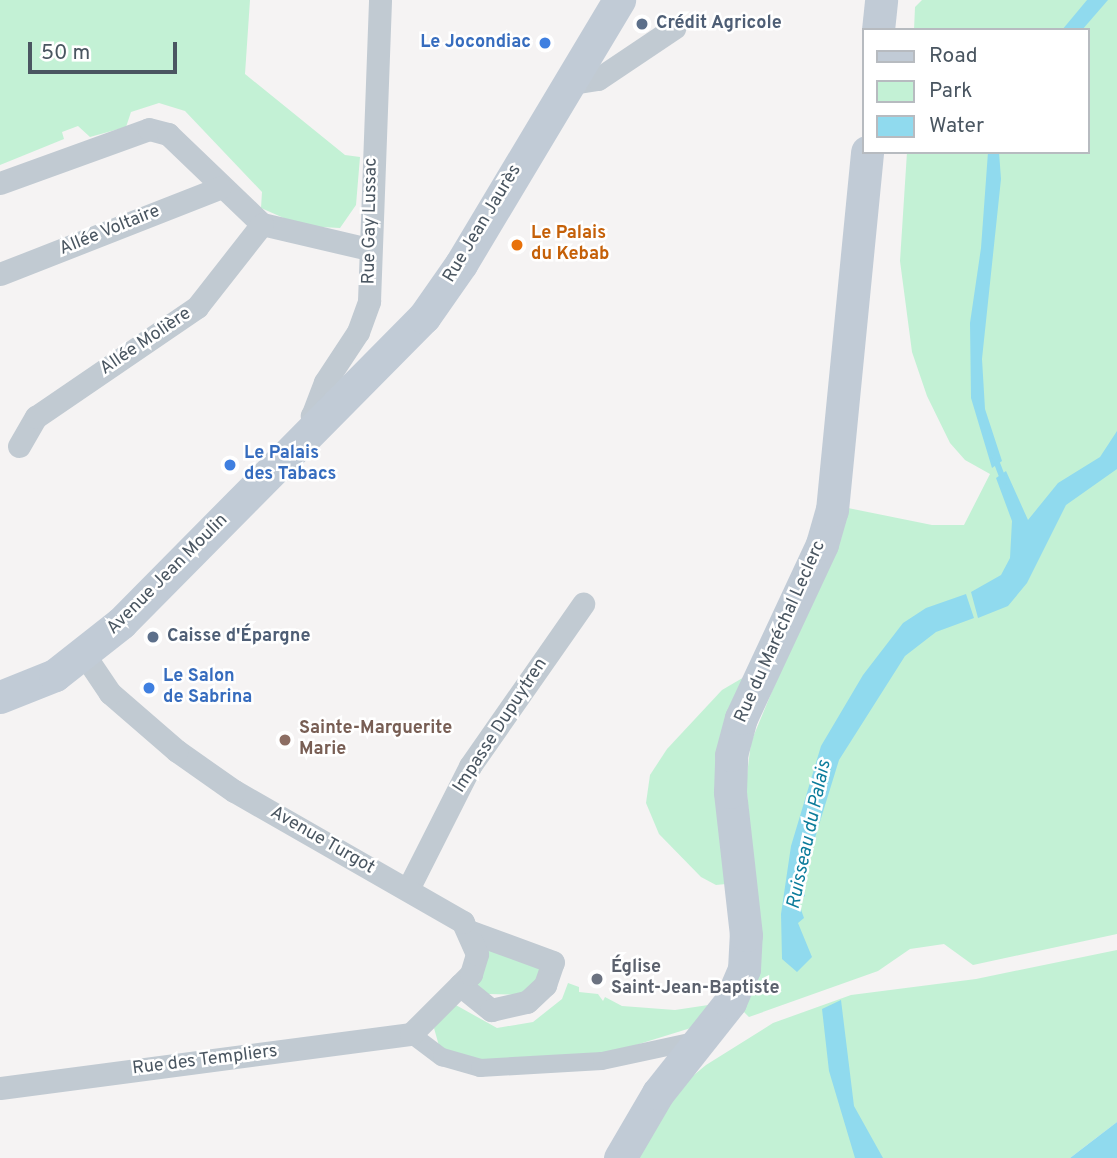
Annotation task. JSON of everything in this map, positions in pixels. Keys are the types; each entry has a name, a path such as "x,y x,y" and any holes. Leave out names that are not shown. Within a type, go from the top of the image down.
{"main road":[{"name":"Rue Jean Jaurès","path":"318,427 424,317 461,264 566,84 619,0"},
{"path":"878,28 881,0"},
{"name":"Rue du Maréchal Leclerc","path":"620,1158 658,1093 730,1002 744,969 746,935 730,792 731,755 741,718 822,544 832,510 867,154"},
{"name":"Avenue Jean Moulin","path":"0,697 55,676 85,656 318,427"}],"street":[{"name":"Rue Gay Lussac","path":"318,427 312,416 325,382 358,332 369,301 380,0"},
{"path":"566,84 598,79 674,28"},
{"path":"0,183 149,129 168,134 219,188 262,224 369,249"},
{"name":"Allée Voltaire","path":"0,274 219,188"},
{"name":"Allée Molière","path":"19,446 36,417 197,307 262,224"},
{"name":"Impasse Dupuytren","path":"408,889 470,766 583,604"},
{"name":"Avenue Turgot","path":"85,656 110,693 177,751 234,791 408,889 463,922 471,932 553,962 545,985 527,1002 491,1010 460,985"},
{"path":"471,932 477,954 471,974 411,1034 442,1056 480,1068 602,1061 699,1040"},
{"name":"Rue des Templiers","path":"0,1088 411,1034"}],"green space":[{"path":"0,0 250,0 245,74 345,155 360,157 356,205 340,228 302,226 261,208 262,192 185,111 159,103 131,112 126,127 90,137 78,126 62,132 64,139 0,165"},
{"path":"922,0 1117,0 1117,934 973,965 944,944 910,949 878,971 749,1017 743,1011 758,918 746,783 751,742 848,508 932,525 964,525 990,474 965,460 950,443 927,396 912,352 900,261 907,154 1089,154 1089,28 914,28 915,7"},
{"path":"751,673 726,884 716,885 701,877 659,834 646,803 650,775 667,749 722,690"},
{"path":"486,949 541,967 536,982 524,995 488,994 477,986"},
{"path":"1117,950 1117,1122 1070,1158 635,1158 683,1084 706,1065 773,1023 851,995 976,979"},
{"path":"568,983 579,987 579,992 598,994 603,1001 605,997 622,1006 675,1010 715,1004 694,1027 623,1049 560,1061 487,1063 452,1056 439,1046 434,1028 454,1004 497,1028 533,1022 562,999"}],"water":[{"path":"1087,0 1108,0 1084,28 1064,28"},
{"path":"988,154 999,154 1001,179 982,359 985,409 1002,461 992,468 971,398 970,323 981,248"},
{"path":"1117,431 1117,469 1066,505 1027,583 1008,606 978,618 971,592 1001,575 1010,558 1012,521 996,478 1006,471 1028,520 1058,483 1100,457"},
{"name":"Ruisseau du Palais","path":"966,594 974,618 936,632 905,656 839,760 802,880 805,896 798,901 804,918 798,923 812,957 797,972 782,959 781,914 791,846 821,746 863,675 903,623 926,608"},
{"path":"841,1000 854,1106 883,1158 855,1158 829,1071 822,1009"},
{"path":"1117,1122 1117,1158 1070,1158"}],"waterway":[{"path":"995,458 1004,481"}],"place":[{"name":"Crédit Agricole","path":"642,24"},
{"name":"Le Jocondiac","path":"545,43"},
{"name":"Le Palais du Kebab","path":"517,245"},
{"name":"Le Palais des Tabacs","path":"230,465"},
{"name":"Caisse d'Épargne","path":"153,637"},
{"name":"Le Salon de Sabrina","path":"149,688"},
{"name":"Sainte-Marguerite Marie","path":"285,740"},
{"name":"Église Saint-Jean-Baptiste","path":"597,979"}]}
